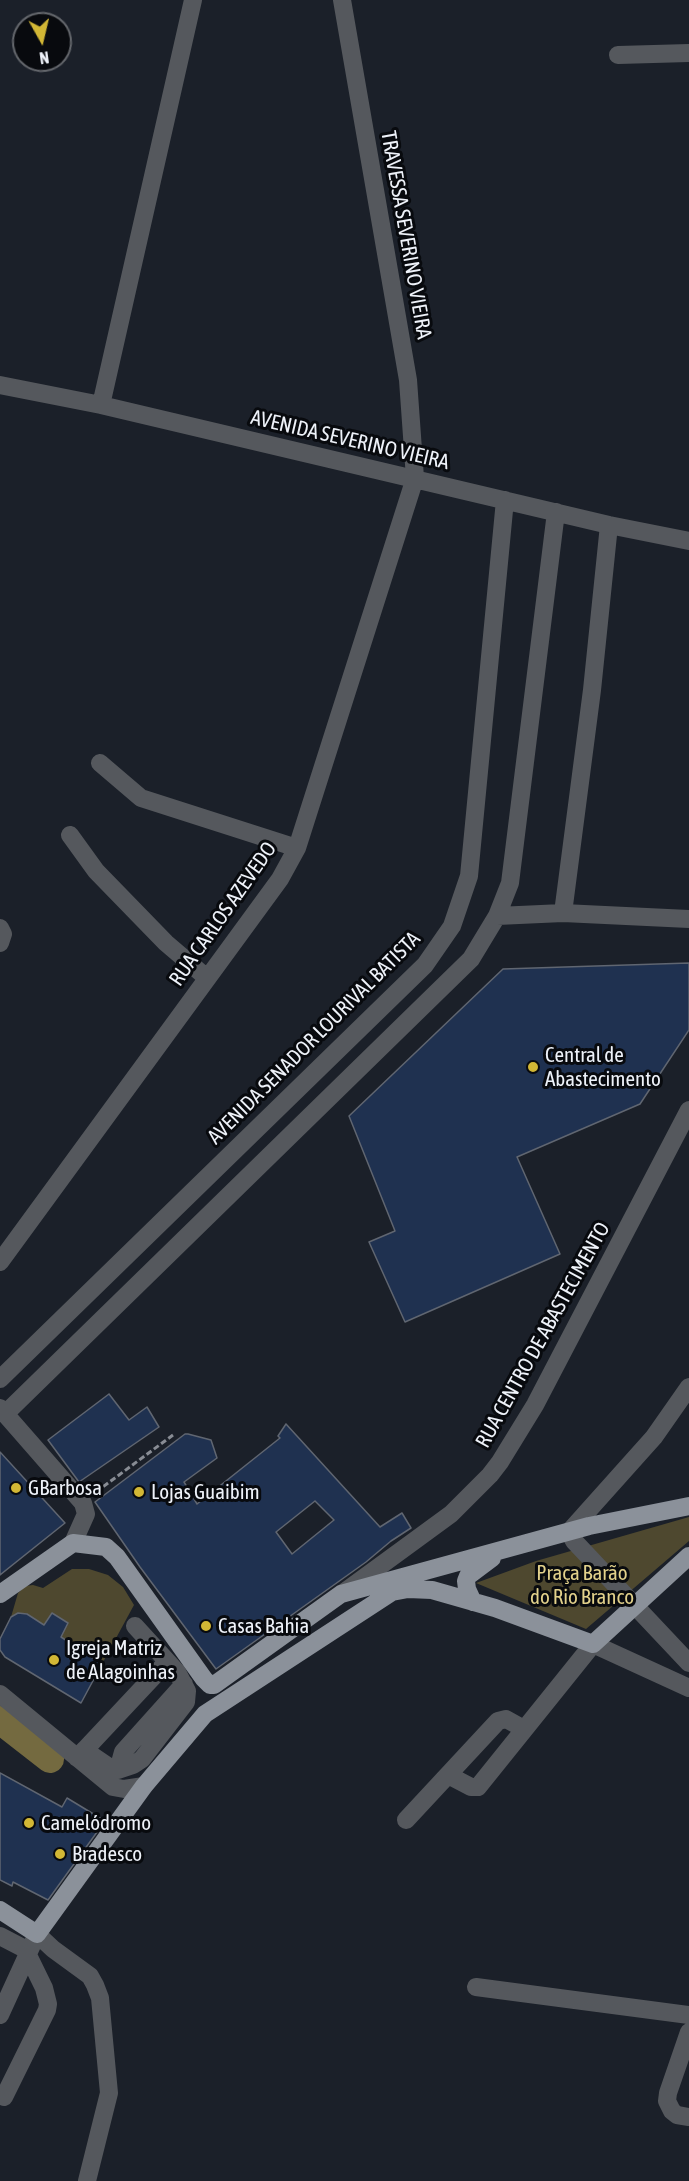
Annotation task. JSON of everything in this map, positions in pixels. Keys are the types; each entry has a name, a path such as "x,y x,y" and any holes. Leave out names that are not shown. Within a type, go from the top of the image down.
{"main road":[{"path":"210,1685 214,1685 341,1594 390,1586 506,1549 569,1532 689,1506"},
{"path":"0,1594 73,1543 106,1547 117,1557 204,1680 210,1685"},
{"path":"473,1602 467,1589 468,1576 506,1549"},
{"path":"0,1910 38,1934 144,1785 206,1714 390,1586 418,1588 473,1602 593,1644 689,1556"},
{"path":"206,1714 210,1685"}],"street":[{"path":"101,405 193,0"},
{"name":"TRAVESSA SEVERINO VIEIRA","path":"342,0 408,380 416,478"},
{"path":"618,55 689,53"},
{"name":"AVENIDA SEVERINO VIEIRA","path":"0,385 101,405 609,525 689,541"},
{"name":"RUA CARLOS AZEVEDO","path":"0,1262 280,879 297,848 416,478"},
{"name":"AVENIDA SENADOR LOURIVAL BATISTA","path":"0,1379 425,964 452,926 469,876 505,500"},
{"path":"73,1543 86,1514 83,1503 3,1410 471,959 497,916 510,883 556,512"},
{"path":"563,914 592,690 609,525"},
{"path":"100,763 141,798 297,848"},
{"path":"70,835 96,871 166,943 207,978"},
{"path":"497,916 563,914 689,919"},
{"name":"RUA CENTRO DE ABASTECIMENTO","path":"341,1594 451,1514 500,1462 535,1405 689,1110"},
{"path":"689,1388 654,1437 569,1532 635,1607 689,1663"},
{"path":"80,1754 118,1770 123,1752 184,1684 135,1626"},
{"path":"448,1775 471,1787 478,1787 593,1644 689,1688"},
{"path":"80,1754 167,1662"},
{"path":"0,1694 80,1754 117,1789 144,1785"},
{"path":"406,1820 498,1721 506,1719 524,1729"},
{"path":"0,2015 38,1934 53,1949 90,1976 100,1998 109,2093 87,2181"},
{"path":"0,1936 22,1947 28,1955 47,1998 47,2010 4,2097"},
{"path":"476,1987 689,2015"},
{"path":"689,2031 667,2101 677,2115 689,2117"}],"path":[{"path":"83,1503 173,1435"}],"green space":[{"name":"Praça Barão do Rio Branco","path":"689,1517 689,1541 586,1629 476,1583 536,1561"},
{"path":"72,1569 89,1569 108,1575 123,1587 134,1605 102,1664 61,1637 68,1623 52,1613 44,1625 27,1614 18,1613 11,1617 18,1593 25,1586 33,1585 43,1588"}],"building":[{"name":"Central de Abastecimento","path":"689,963 689,1030 640,1104 517,1157 560,1254 405,1322 369,1242 395,1231 349,1116 503,969"},
{"path":"109,1394 129,1420 147,1407 159,1427 79,1482 48,1440"},
{"path":"286,1424 380,1527 402,1513 411,1528 216,1669 95,1502 188,1434 211,1440 217,1458 184,1482 197,1504 280,1438 278,1436","holes":["315,1501 334,1520 292,1554 276,1532"]},
{"name":"GBarbosa","path":"0,1452 65,1523 0,1575"},
{"name":"Igreja Matriz de Alagoinhas","path":"18,1613 27,1614 44,1625 52,1613 68,1623 61,1637 102,1664 81,1703 5,1657 0,1650 0,1639 11,1617"},
{"path":"0,1773 62,1807 67,1798 105,1821 48,1900 13,1882 12,1886 0,1880"}],"waterway":[{"path":"0,1720 50,1759"}],"place":[{"name":"Central de Abastecimento","path":"533,1067"},
{"name":"GBarbosa","path":"16,1488"},
{"name":"Lojas Guaibim","path":"139,1492"},
{"name":"Casas Bahia","path":"206,1626"},
{"name":"Igreja Matriz de Alagoinhas","path":"54,1660"},
{"name":"Camelódromo","path":"29,1823"},
{"name":"Bradesco","path":"60,1854"}]}
